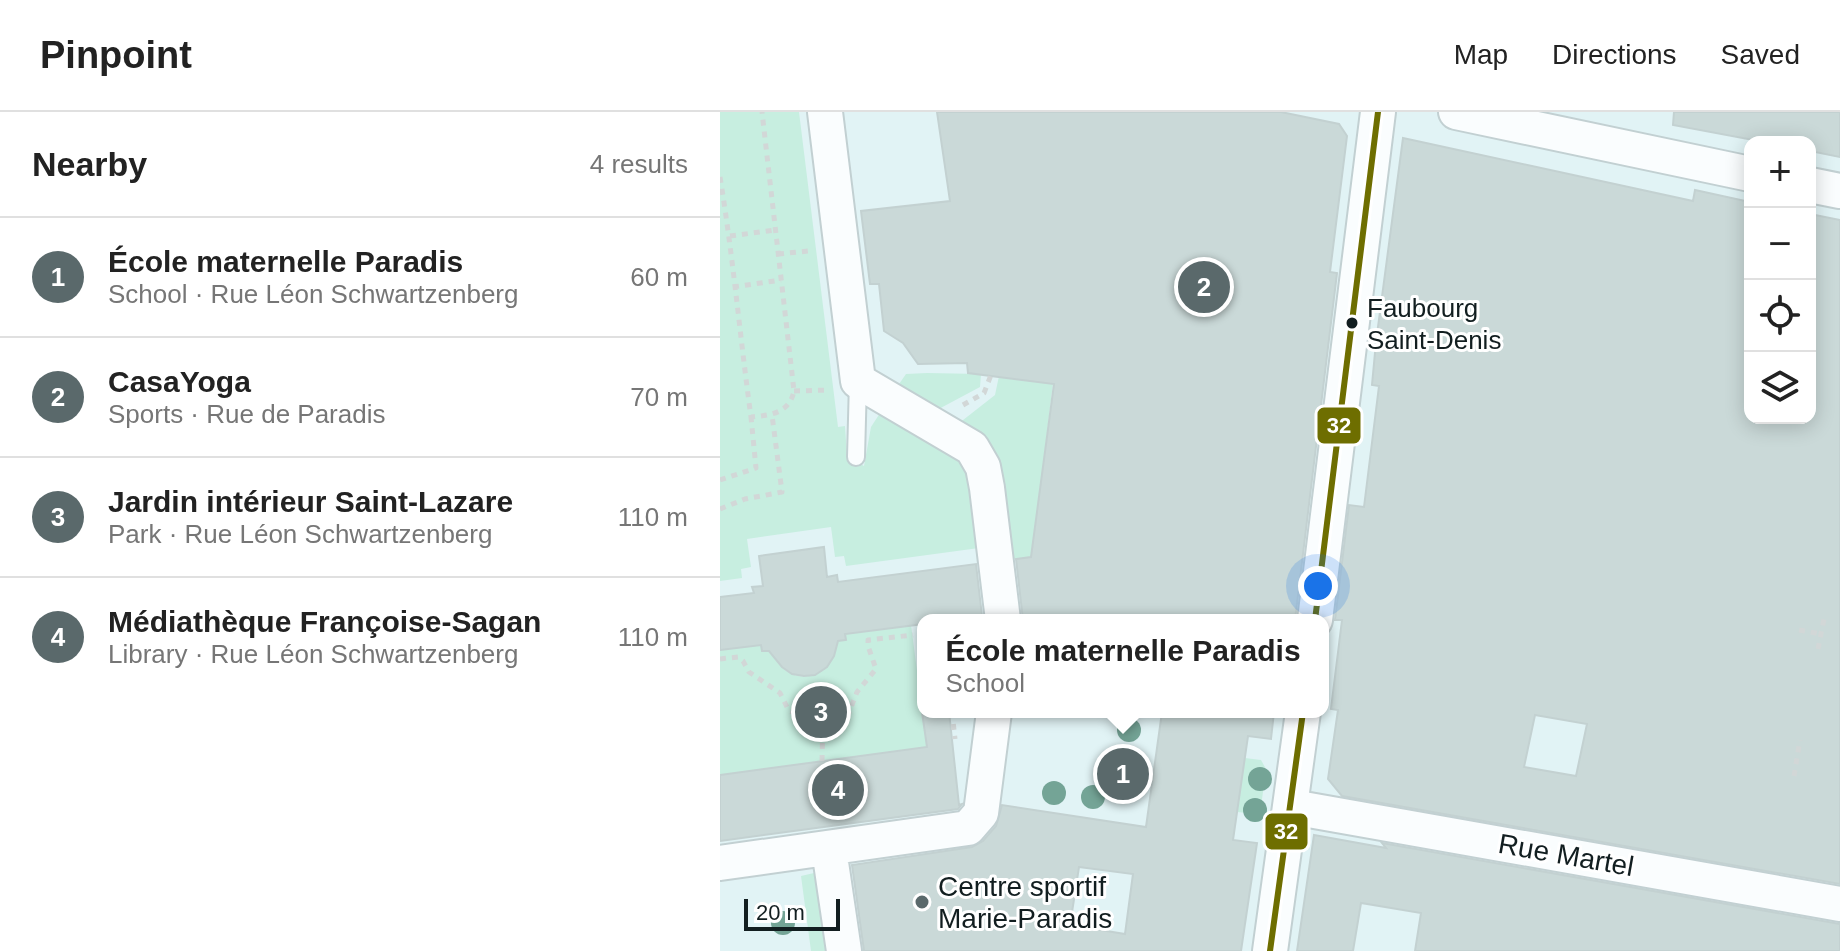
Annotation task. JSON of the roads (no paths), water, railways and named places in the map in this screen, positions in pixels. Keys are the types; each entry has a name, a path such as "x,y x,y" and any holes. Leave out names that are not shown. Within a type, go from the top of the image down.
{"street":[{"path":"825,112 849,385 972,448 983,467 1002,614"},
{"path":"1316,614 1378,112"},
{"path":"1456,112 1494,116 1744,173"},
{"path":"1816,186 1840,191"},
{"path":"720,863 968,828 981,813 993,718"},
{"path":"1270,951 1302,718"},
{"name":"Rue Martel","path":"1292,807 1840,904"},
{"path":"829,849 844,951"}],"lane":[{"path":"849,385 856,457"}],"place":[{"name":"CasaYoga","path":"1204,287"},
{"name":"Faubourg Saint-Denis","path":"1352,323"},
{"name":"Jardin intérieur Saint-Lazare","path":"821,712"},
{"name":"École maternelle Paradis","path":"1123,774"},
{"name":"Médiathèque Françoise-Sagan","path":"838,790"},
{"name":"Centre sportif Marie-Paradis","path":"922,902"}]}
